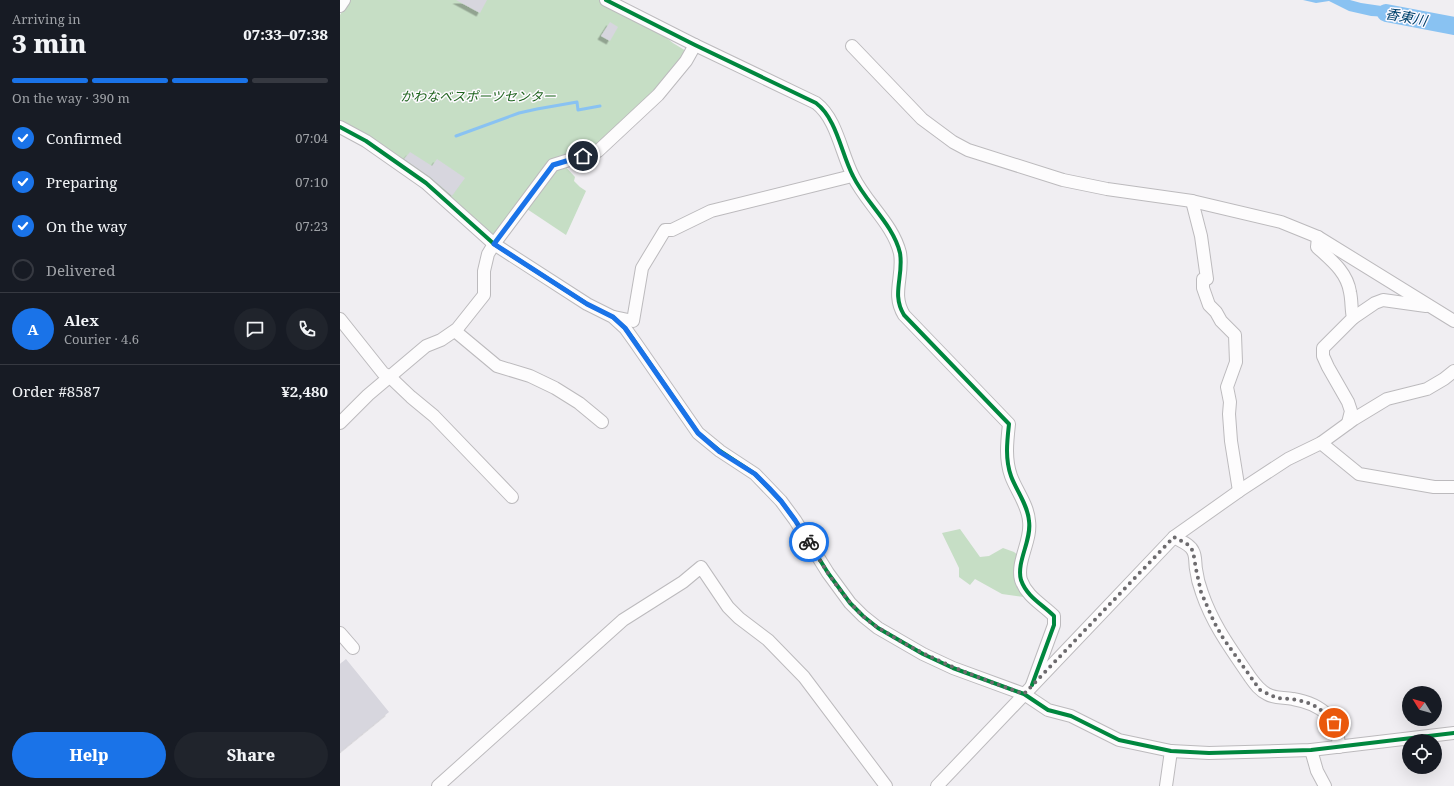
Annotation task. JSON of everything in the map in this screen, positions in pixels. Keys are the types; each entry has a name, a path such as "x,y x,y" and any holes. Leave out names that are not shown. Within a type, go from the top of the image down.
{"street":[{"path":"340,6 344,0"},
{"path":"606,0 695,45 816,103 824,109 830,119 852,176 866,198 894,235 900,253 901,264 898,297 899,307 904,315 1009,424 1006,452 1007,465 1027,511 1030,531 1021,566 1021,578 1029,595 1054,616 1054,625 1032,685"},
{"path":"342,418 426,346 455,331 484,295 484,271 488,254 553,165 598,151 658,95 686,61 695,45"},
{"path":"852,46 922,119 953,142 968,150 1063,180 1107,189 1192,201 1281,222 1318,237 1454,320"},
{"path":"340,127 366,141 426,183 494,244 587,304 613,317 633,321 642,268 665,230 672,230 711,211 852,176"},
{"path":"1192,201 1201,236 1206,279 1203,280 1203,288 1209,305 1216,312 1221,321 1235,335 1236,362 1227,387 1230,402 1229,414 1231,441 1239,491"},
{"path":"1318,237 1317,247 1342,272 1347,281 1350,292 1352,318"},
{"path":"1348,423 1351,411 1348,402 1328,367 1323,356 1323,348 1352,318 1383,300 1432,307"},
{"path":"613,317 625,328 698,433 720,452 755,474 781,501 850,603 878,628 923,654 954,668 1024,694 1048,710 1071,716 1119,740 1171,751 1209,753 1311,750 1454,733"},
{"path":"340,319 383,372 410,397 434,416 512,497"},
{"path":"455,331 497,366 530,376 555,388 580,403 602,422"},
{"path":"937,786 1174,537 1239,491 1288,459 1320,443 1348,423 1387,399 1427,389 1454,371"},
{"path":"1320,443 1359,474 1434,487 1454,487"},
{"path":"1174,537 1187,544 1193,551 1201,592 1214,622 1223,638 1260,690 1277,698 1299,700 1317,707 1334,723 1338,735 1339,747"},
{"path":"438,786 623,620 683,582 701,567 728,607 739,618 768,640 804,677 886,786"},
{"path":"340,633 353,648"},
{"path":"1311,750 1317,771 1325,786"},
{"path":"1166,786 1171,751"}],"green space":[{"name":"かわなべスポーツセンター","path":"349,0 599,0 658,31 673,43 691,54 599,148 551,162 494,238 340,122 340,15"},
{"path":"563,164 575,177 574,181 586,191 566,235 524,207 554,168"},
{"path":"960,529 980,557 989,556 1003,548 1014,552 1020,557 1024,597 1002,594 975,579 970,585 959,577 959,568 942,533"}],"water":[{"path":"1303,0 1350,0 1395,8 1409,14 1412,25 1389,17 1371,16 1349,11 1329,1 1316,3"}],"building":[{"path":"456,0 487,0 480,13"},
{"path":"610,22 618,27 610,41 601,36"},
{"path":"410,152 432,166 437,159 465,178 452,196 430,177 404,159"},
{"path":"346,659 389,712 340,752 340,664"}],"waterway":[{"name":"香東川","path":"1386,13 1454,26"},
{"path":"456,136 519,113 537,109 577,102 578,110 600,106"}],"cycle path":[{"path":"606,0 695,45 816,103 829,118 858,186 897,242 901,261 898,300 904,315 1009,424 1007,450 1009,470 1022,498 1029,521 1028,536 1022,558 1020,573 1021,580 1031,596 1054,616 1054,625 1032,685"},
{"path":"340,127 366,141 426,183 494,244 587,304 613,317 625,328 698,433 720,451 755,474 781,501 795,520 828,573 850,603 878,628 923,654 953,668 1024,694 1048,710 1071,716 1119,740 1171,751 1209,753 1311,750 1454,733"}],"way so far":[{"path":"809,542 850,603 878,628 923,654 954,668 1024,694 1174,537 1187,544 1193,551 1201,592 1214,622 1223,638 1260,690 1277,698 1306,702 1317,707 1334,723"}],"route":[{"path":"583,156 553,165 494,244 587,304 613,317 625,328 698,433 720,452 755,474 781,501 809,542"}]}
